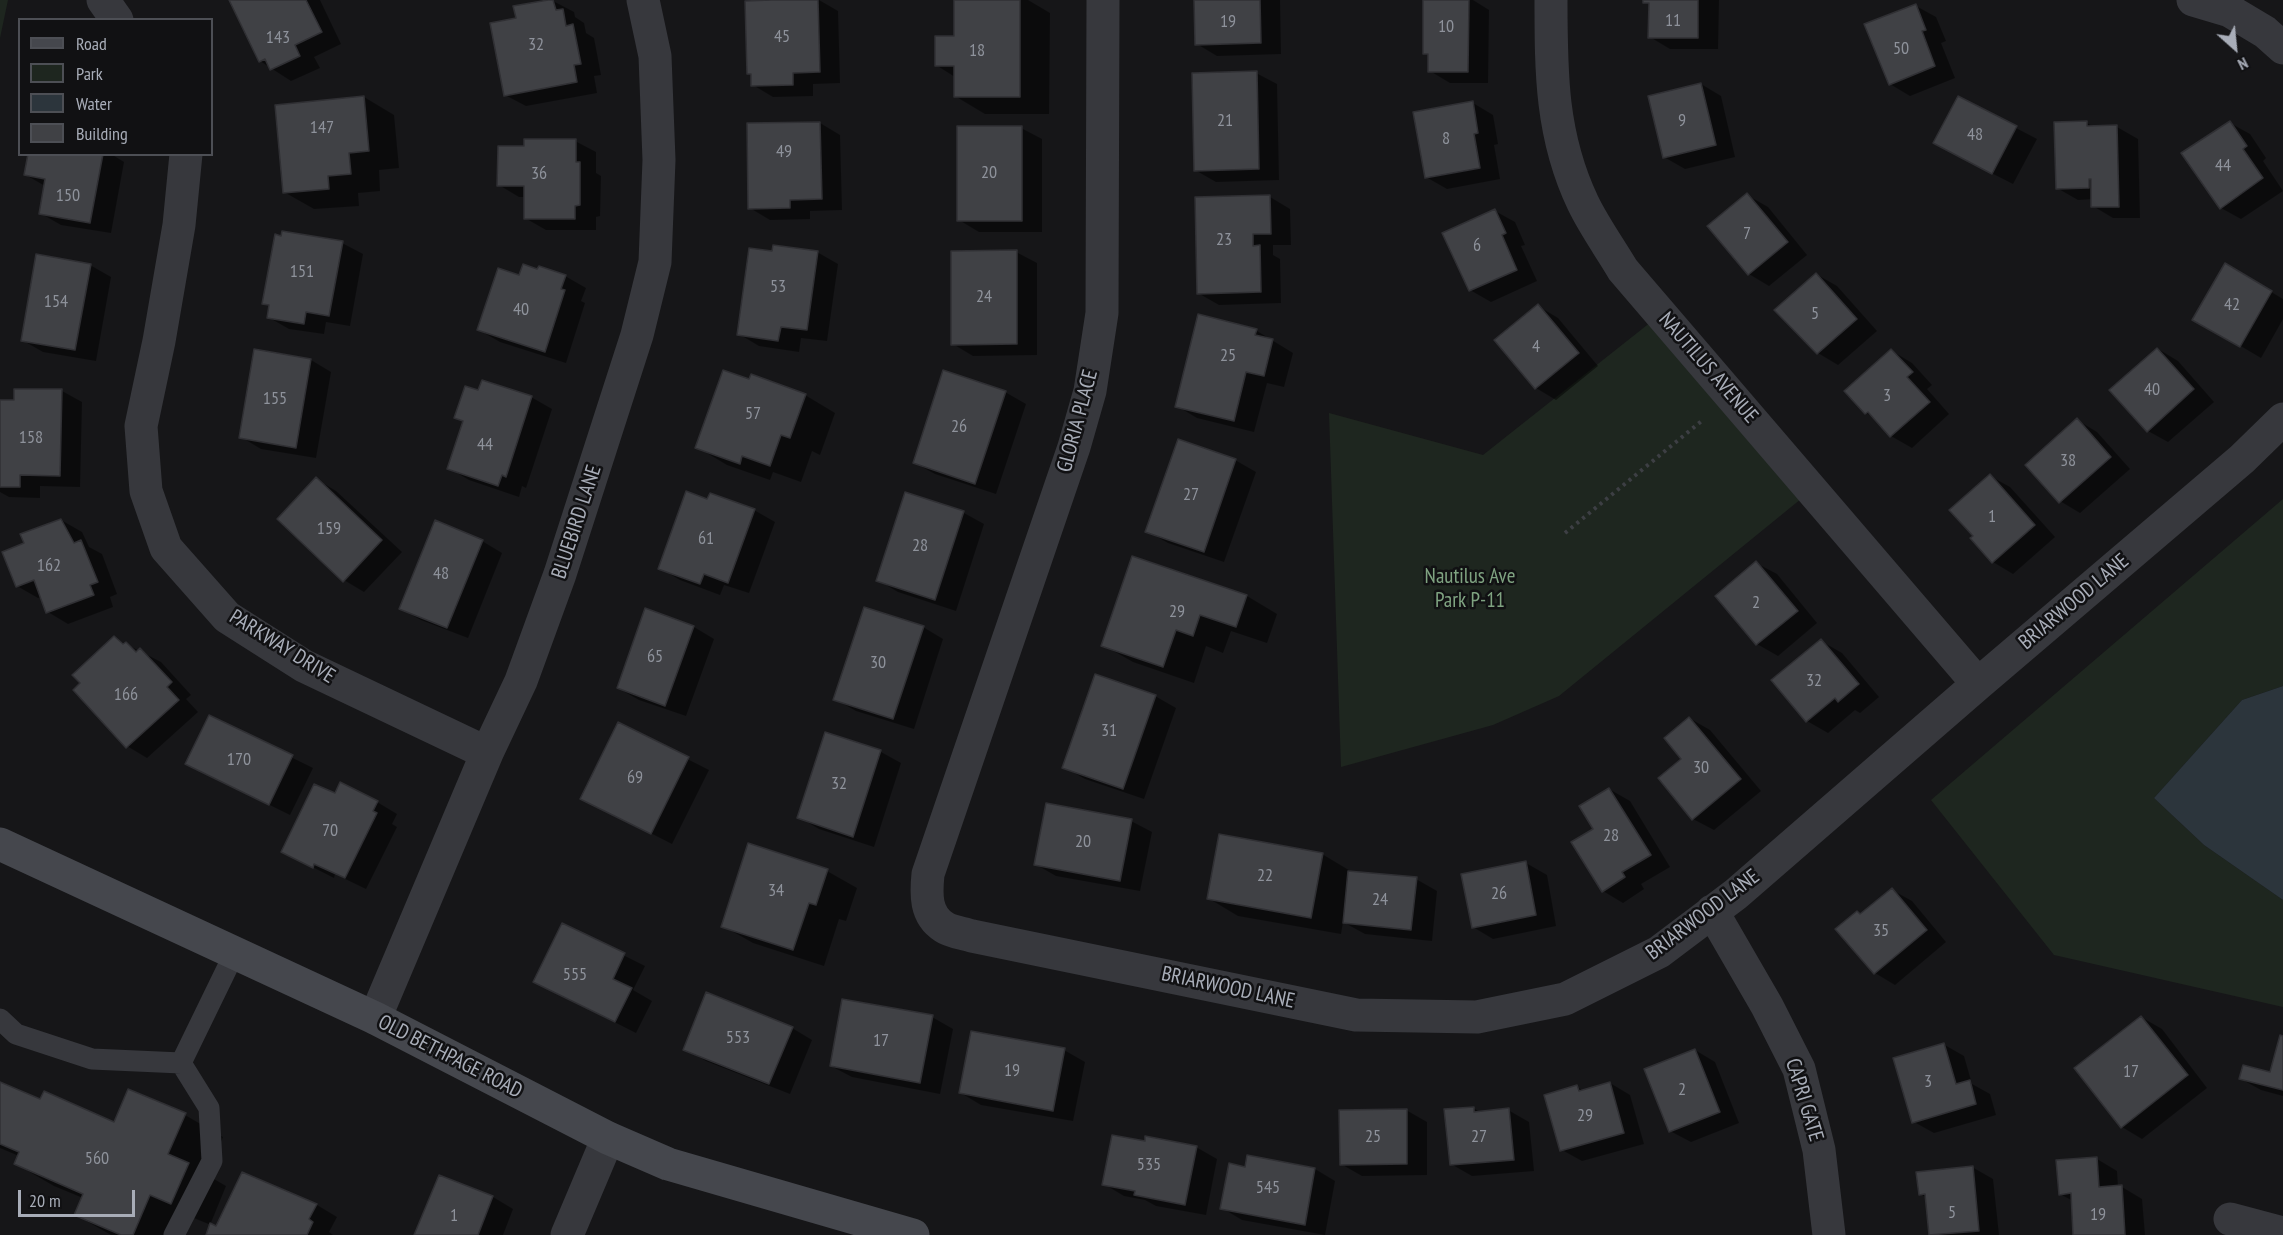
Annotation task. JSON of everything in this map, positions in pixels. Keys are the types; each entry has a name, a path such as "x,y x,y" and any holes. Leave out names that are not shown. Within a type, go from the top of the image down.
{"main road":[{"name":"OLD BETHPAGE ROAD","path":"2,850 235,952 375,1018 608,1138 668,1164 913,1235"}],"street":[{"path":"103,0 116,18"},
{"name":"BLUEBIRD LANE","path":"375,1018 487,753 521,681 560,574 638,335 655,262 659,160 655,56 643,0"},
{"name":"GLORIA PLACE","path":"946,824 1074,447 1090,390 1102,313 1103,0"},
{"name":"NAUTILUS AVENUE","path":"1551,0 1551,75 1559,135 1583,202 1623,270 1978,684"},
{"path":"2193,0 2230,11 2265,32 2283,48"},
{"name":"PARKWAY DRIVE","path":"186,156 179,225 159,341 141,426 146,490 166,548 227,617 303,666 487,753"},
{"name":"BRIARWOOD LANE","path":"946,824 928,874 926,895 930,913 944,928 972,936 1356,1014 1477,1017 1565,999 1659,952 1736,894 2242,459 2283,419"},
{"name":"CAPRI GATE","path":"1712,911 1767,1006 1798,1069 1819,1150 1828,1235"},
{"path":"567,1235 608,1138"},
{"path":"2230,1219 2283,1233"}],"lane":[{"path":"182,1063 235,952"},
{"path":"0,1019 16,1034 92,1059 182,1063"},
{"path":"174,1235 212,1161 208,1108 182,1063"}],"path":[{"path":"1565,533 1732,397"}],"green space":[{"path":"0,0 8,0 0,38"},
{"name":"Nautilus Ave Park P-11","path":"1661,314 1812,490 1559,696 1493,725 1341,767 1329,413 1483,455"},
{"path":"2283,499 2283,686 2242,700 2154,798 2204,845 2283,900 2283,1007 2054,955 1931,800"}],"water":[{"path":"2283,686 2283,900 2204,845 2154,798 2242,700"}],"building":[{"path":"229,0 306,0 322,32 295,45 300,56 270,70 265,59 259,62"},
{"path":"553,0 556,10 563,9 566,26 573,24 581,64 574,65 577,82 504,96 490,23 516,18 513,6"},
{"path":"818,0 820,72 793,73 793,85 751,86 751,74 747,74 745,1"},
{"path":"954,0 1020,0 1020,97 954,97 954,66 935,66 935,36 954,36"},
{"path":"1194,0 1260,0 1261,43 1195,45"},
{"path":"1423,0 1469,0 1468,72 1428,72 1428,54 1423,54"},
{"path":"1643,0 1698,0 1698,38 1648,38 1649,3 1643,3"},
{"path":"1916,4 1926,30 1922,31 1935,66 1889,85 1864,24"},
{"path":"1257,71 1259,169 1194,171 1192,73"},
{"path":"1701,83 1716,145 1663,158 1648,96"},
{"path":"364,96 369,151 349,153 351,174 328,176 329,189 283,193 275,105"},
{"path":"1958,96 2017,126 1992,174 1933,143"},
{"path":"1473,101 1478,133 1474,134 1480,168 1425,178 1413,112"},
{"path":"2087,121 2087,126 2117,125 2119,207 2091,207 2091,179 2089,179 2089,188 2056,189 2054,122"},
{"path":"2230,121 2247,146 2243,149 2263,178 2220,209 2181,153"},
{"path":"820,122 822,199 790,200 790,208 748,209 747,123"},
{"path":"957,126 1022,126 1022,221 957,221"},
{"path":"524,139 576,139 576,162 580,162 580,205 575,206 575,219 524,219 524,186 497,186 498,146 524,146"},
{"path":"28,156 103,156 90,223 39,214 45,179 24,175"},
{"path":"1747,193 1788,242 1748,275 1707,226"},
{"path":"1270,195 1271,234 1253,234 1253,246 1260,245 1261,292 1197,294 1195,197"},
{"path":"1495,209 1506,233 1502,235 1517,270 1469,291 1442,233"},
{"path":"282,231 343,241 329,316 306,312 304,324 267,318 269,305 262,304 275,234 281,236"},
{"path":"773,245 818,251 807,330 781,327 778,341 737,335 749,248 772,251"},
{"path":"1017,250 1017,344 951,345 951,251"},
{"path":"36,254 91,264 75,350 21,341"},
{"path":"2225,263 2272,291 2240,347 2192,320"},
{"path":"523,264 537,269 539,266 566,275 561,289 565,290 545,352 477,330 498,268 519,275"},
{"path":"1816,273 1857,319 1817,354 1774,310"},
{"path":"1538,304 1579,353 1535,389 1494,340"},
{"path":"1198,314 1257,329 1255,335 1273,339 1264,376 1246,372 1234,421 1175,407"},
{"path":"2157,348 2194,389 2147,432 2109,390"},
{"path":"254,349 311,359 296,448 239,438"},
{"path":"1891,349 1913,372 1907,377 1930,402 1890,437 1868,412 1865,414 1844,391"},
{"path":"723,370 749,379 751,374 806,394 790,438 781,435 770,466 742,456 740,464 695,448"},
{"path":"943,370 1006,391 975,484 913,463"},
{"path":"482,380 532,396 506,477 502,475 498,486 447,469 463,421 454,418 465,386 478,390"},
{"path":"14,389 62,389 60,476 20,475 20,487 0,487 0,400 14,400"},
{"path":"2077,418 2111,457 2059,503 2025,465"},
{"path":"1178,439 1236,459 1204,552 1145,532"},
{"path":"1990,474 2035,525 1992,563 1970,538 1973,536 1949,510"},
{"path":"316,477 382,540 343,582 277,519"},
{"path":"686,491 707,499 710,493 755,509 728,583 704,574 700,584 658,569"},
{"path":"905,492 964,511 935,600 876,581"},
{"path":"61,519 74,543 81,540 98,582 90,585 94,595 46,613 34,580 16,587 2,552 24,543 20,534"},
{"path":"435,520 483,540 447,628 399,609"},
{"path":"1132,556 1247,595 1236,627 1200,615 1193,636 1176,630 1163,667 1101,646"},
{"path":"1756,561 1798,611 1756,645 1715,596"},
{"path":"864,607 924,626 893,719 833,700"},
{"path":"645,608 694,626 665,706 617,688"},
{"path":"114,636 123,644 126,642 136,652 140,648 172,682 167,687 179,700 126,748 73,690 80,683 72,675"},
{"path":"1821,639 1859,684 1838,702 1835,698 1806,722 1771,680"},
{"path":"1095,674 1156,695 1123,789 1062,768"},
{"path":"209,715 293,755 269,805 185,764"},
{"path":"1689,717 1741,779 1692,820 1658,778 1681,759 1664,738"},
{"path":"618,722 689,757 651,834 580,799"},
{"path":"825,732 881,750 853,837 797,818"},
{"path":"340,782 378,801 373,811 377,813 345,878 314,864 313,868 281,852 314,784 335,793"},
{"path":"1609,788 1651,855 1622,872 1625,877 1602,892 1571,842 1593,829 1579,806"},
{"path":"1046,803 1132,819 1120,881 1034,865"},
{"path":"1219,834 1323,853 1311,918 1207,899"},
{"path":"748,843 828,869 816,905 809,903 793,950 721,927"},
{"path":"1526,861 1536,915 1472,928 1461,874"},
{"path":"1348,871 1417,877 1411,930 1343,923"},
{"path":"1892,888 1927,930 1874,974 1835,929 1857,911 1860,914"},
{"path":"562,923 625,953 613,979 632,988 615,1022 533,982"},
{"path":"706,992 793,1027 769,1084 683,1050"},
{"path":"842,999 933,1015 920,1083 830,1066"},
{"path":"2141,1016 2188,1075 2121,1128 2074,1068"},
{"path":"971,1031 1065,1048 1053,1111 959,1093"},
{"path":"2280,1035 2283,1036 2283,1090 2239,1079 2243,1065 2270,1072"},
{"path":"1944,1043 1956,1084 1970,1080 1976,1104 1912,1123 1893,1058"},
{"path":"1695,1049 1720,1112 1669,1132 1644,1069"},
{"path":"0,1082 40,1099 44,1091 114,1122 128,1089 186,1113 168,1154 189,1163 171,1204 150,1195 133,1235 121,1235 74,1215 83,1194 14,1164 19,1152 0,1144"},
{"path":"1610,1082 1624,1133 1560,1151 1544,1095 1577,1085 1579,1091"},
{"path":"1474,1107 1474,1112 1509,1108 1514,1160 1450,1165 1444,1109"},
{"path":"1407,1109 1407,1164 1340,1165 1339,1110"},
{"path":"1112,1135 1145,1141 1145,1136 1197,1146 1185,1205 1134,1195 1135,1191 1102,1185"},
{"path":"1247,1155 1315,1168 1305,1225 1220,1209 1229,1163 1245,1167"},
{"path":"2097,1157 2099,1187 2122,1185 2125,1235 2073,1235 2071,1193 2059,1195 2056,1160"},
{"path":"1973,1166 1979,1231 1929,1235 1925,1194 1919,1195 1916,1172"},
{"path":"242,1172 317,1204 309,1219 313,1222 307,1235 206,1235 210,1223 216,1226"},
{"path":"439,1175 493,1196 478,1235 414,1235"}]}
